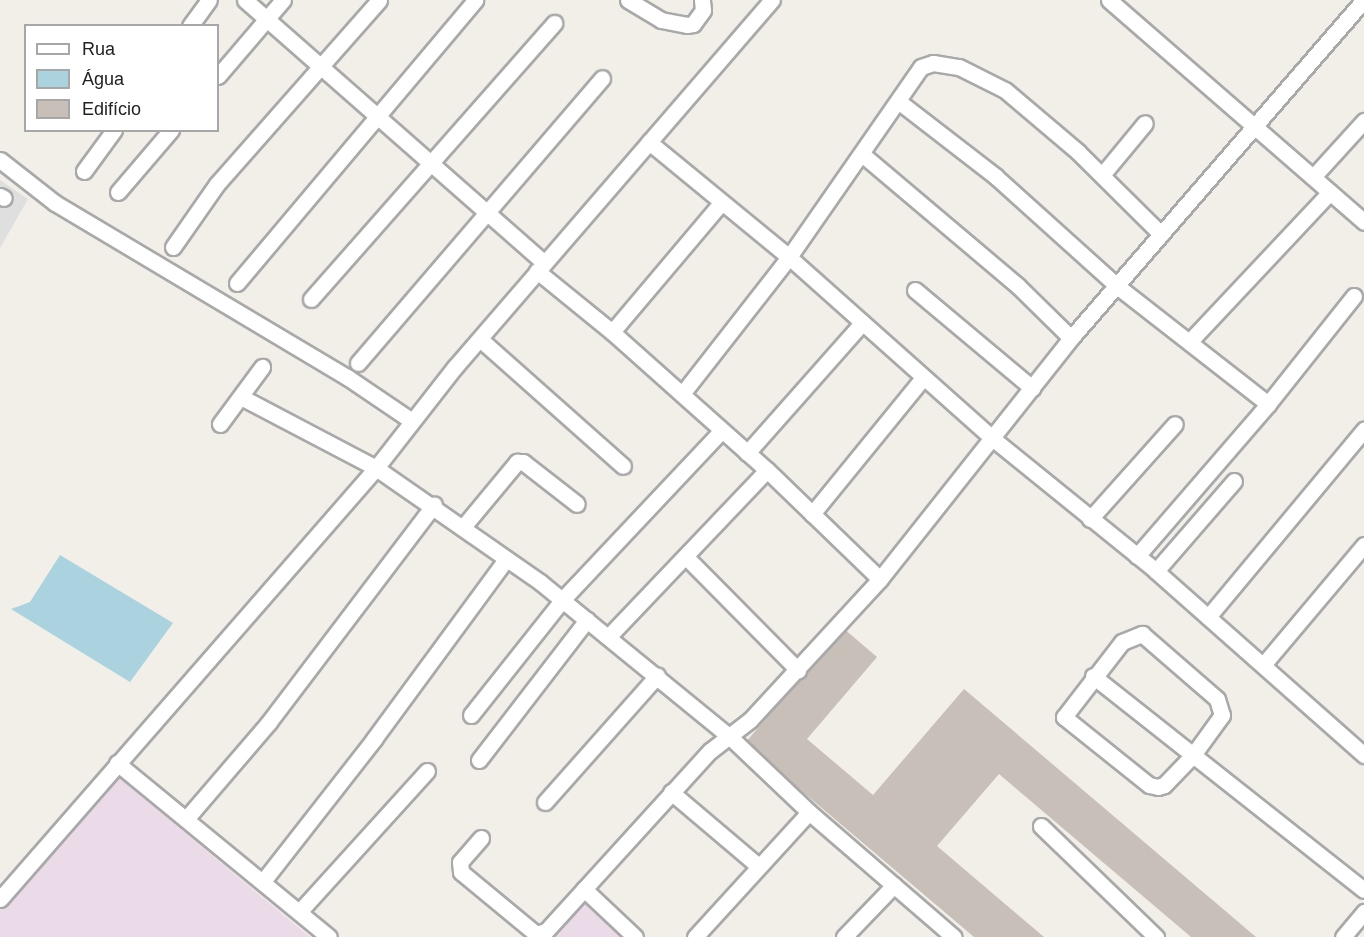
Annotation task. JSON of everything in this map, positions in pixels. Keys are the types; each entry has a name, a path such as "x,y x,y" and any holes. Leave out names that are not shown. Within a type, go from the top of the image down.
{"street":[{"path":"191,24 209,0"},
{"path":"245,0 488,213 541,267 767,470 880,579"},
{"path":"219,75 283,0"},
{"path":"173,247 217,184 379,0"},
{"path":"237,284 475,0"},
{"path":"628,0 661,20 687,25 693,24 703,10 702,0"},
{"path":"0,899 376,468 480,339 772,0"},
{"path":"482,838 459,868 539,936 584,890 671,792 729,736 750,720 880,579 1071,338 1257,128 1360,2"},
{"path":"1118,3 1364,221"},
{"path":"311,299 433,165 554,23"},
{"path":"682,394 789,257 863,154 921,67 933,63 959,67 1005,90 1102,175 1161,234"},
{"path":"357,363 602,78"},
{"path":"898,101 995,176 1117,286 1191,340 1268,404"},
{"path":"1313,177 1364,121"},
{"path":"1102,175 1145,123"},
{"path":"84,171 113,132"},
{"path":"118,192 169,132"},
{"path":"649,142 789,257 992,438 1156,571 1364,755"},
{"path":"863,154 1018,286 1071,338"},
{"path":"0,160 55,203 347,377 412,421"},
{"path":"1191,340 1330,192"},
{"path":"612,332 721,203"},
{"path":"915,290 1032,388"},
{"path":"1137,556 1268,404 1354,296"},
{"path":"747,453 862,323"},
{"path":"480,339 623,466"},
{"path":"220,424 262,368"},
{"path":"813,514 923,378"},
{"path":"241,397 376,468 434,505 562,600 729,736 809,812 954,937"},
{"path":"1090,519 1175,423"},
{"path":"1208,617 1364,430"},
{"path":"471,715 562,600 721,431"},
{"path":"463,527 517,462 522,462 577,504"},
{"path":"609,636 687,558 767,470"},
{"path":"1156,571 1234,481"},
{"path":"186,819 269,722 434,505"},
{"path":"1263,665 1364,545"},
{"path":"687,558 798,670"},
{"path":"264,880 374,739 506,559"},
{"path":"479,760 587,620"},
{"path":"1133,636 1149,637 1221,708 1220,721 1193,755 1164,785 1158,787 1149,785 1067,721 1065,712 1122,642 1133,636"},
{"path":"545,802 657,676"},
{"path":"1093,676 1364,890"},
{"path":"117,763 264,880 329,937"},
{"path":"300,911 428,771"},
{"path":"671,792 757,865"},
{"path":"695,937 757,865 809,812"},
{"path":"1041,826 1156,937"},
{"path":"844,937 894,885"},
{"path":"584,890 635,937"},
{"path":"1343,937 1364,912"}],"shaded area":[{"path":"0,180 28,199 0,248"},
{"path":"116,775 310,937 0,937 0,907"},
{"path":"583,897 626,937 551,937"}],"water":[{"path":"60,555 173,623 130,682 11,609 30,602"}],"building":[{"path":"843,628 877,657 807,739 873,795 964,689 1256,937 1191,937 999,774 937,846 1044,937 974,937 745,743"}]}
